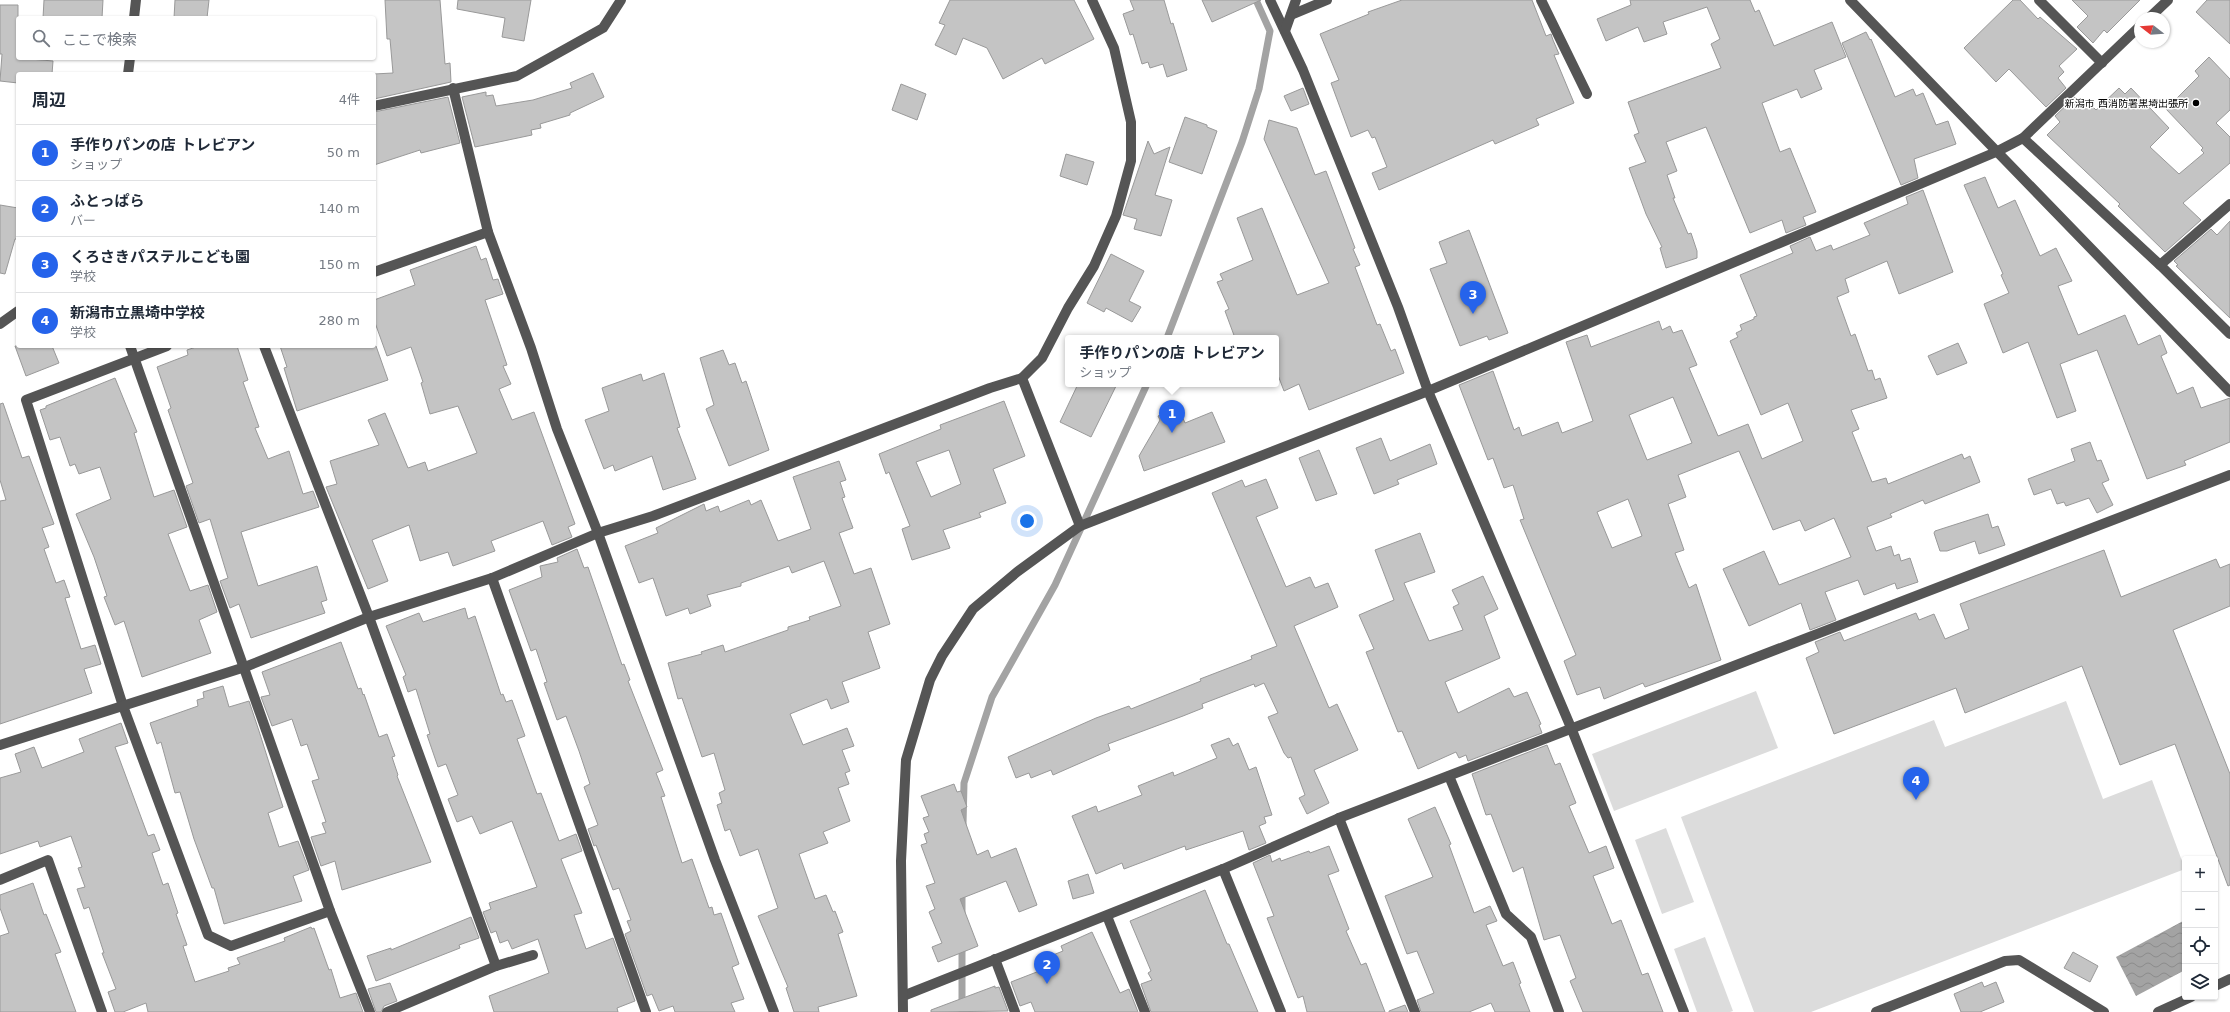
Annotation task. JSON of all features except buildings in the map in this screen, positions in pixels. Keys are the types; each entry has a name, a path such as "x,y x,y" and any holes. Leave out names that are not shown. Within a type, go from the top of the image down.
{"street":[{"path":"134,16 136,0"},
{"path":"376,106 453,88 517,76 603,28 621,0"},
{"path":"0,745 245,667 368,617 492,578 598,533 653,516 990,388 1022,378 1042,358 1068,308 1094,266 1116,216 1131,161 1131,122 1114,48 1092,0"},
{"path":"1270,0 1303,70 1398,307 1428,391 1572,730 1684,1012"},
{"path":"1284,31 1296,0"},
{"path":"1291,15 1327,0"},
{"path":"1541,0 1587,94"},
{"path":"1850,0 1996,152 2033,187 2230,392"},
{"path":"2039,0 2102,63"},
{"path":"2155,12 2168,0"},
{"path":"903,1012 901,861 906,760 930,680 942,656 973,609 1017,572 1080,526 1428,391 1996,152 2023,138 2134,32"},
{"path":"128,72 130,60"},
{"path":"453,88 488,232 531,348 557,429 598,533 715,860 774,1012"},
{"path":"2023,138 2160,265 2230,334"},
{"path":"2160,265 2230,204"},
{"path":"376,271 488,232"},
{"path":"0,324 16,312"},
{"path":"131,348 330,910 370,1012"},
{"path":"162,348 26,400 123,706 208,935 231,946 330,910"},
{"path":"265,348 368,617 496,966"},
{"path":"1022,378 1080,526"},
{"path":"903,996 1223,869 1339,818 1572,730 1782,646 2230,475"},
{"path":"492,578 646,1012"},
{"path":"1449,776 1506,914 1531,937 1559,1012"},
{"path":"1339,818 1415,1012"},
{"path":"0,880 48,860 102,1012"},
{"path":"1223,869 1281,1012"},
{"path":"1107,916 1145,1012"},
{"path":"387,1012 496,966 533,955"},
{"path":"995,959 1015,1012"},
{"path":"1876,1012 2005,961 2019,960 2104,1012"},
{"path":"2218,985 2230,979"},
{"path":"2158,1012 2184,1000"}],"shaded area":[{"path":"1756,691 1778,748 1614,811 1592,754"},
{"path":"2066,701 2103,799 2152,780 2182,861 2182,870 1811,1012 1754,1012 1681,817 1934,720 1945,747"},
{"path":"1666,828 1694,902 1662,914 1635,840"},
{"path":"1705,937 1733,1011 1697,1012 1674,949"}],"water":[{"path":"2182,922 2182,972 2136,996 2116,957"}],"waterway":[{"path":"1168,335 1242,142 1259,89 1270,31 1256,0"},
{"path":"963,825 964,783 992,697 1055,585 1146,387"},
{"path":"962,889 962,913"},
{"path":"962,943 962,1012"}],"place":[{"name":"新潟市 西消防署黒埼出張所","path":"2196,103"},
{"name":"くろさきパステルこども園","path":"1473,314"},
{"name":"手作りパンの店 トレビアン","path":"1172,433"},
{"name":"新潟市立黒埼中学校","path":"1916,800"},
{"name":"ふとっぱら","path":"1047,984"}]}
